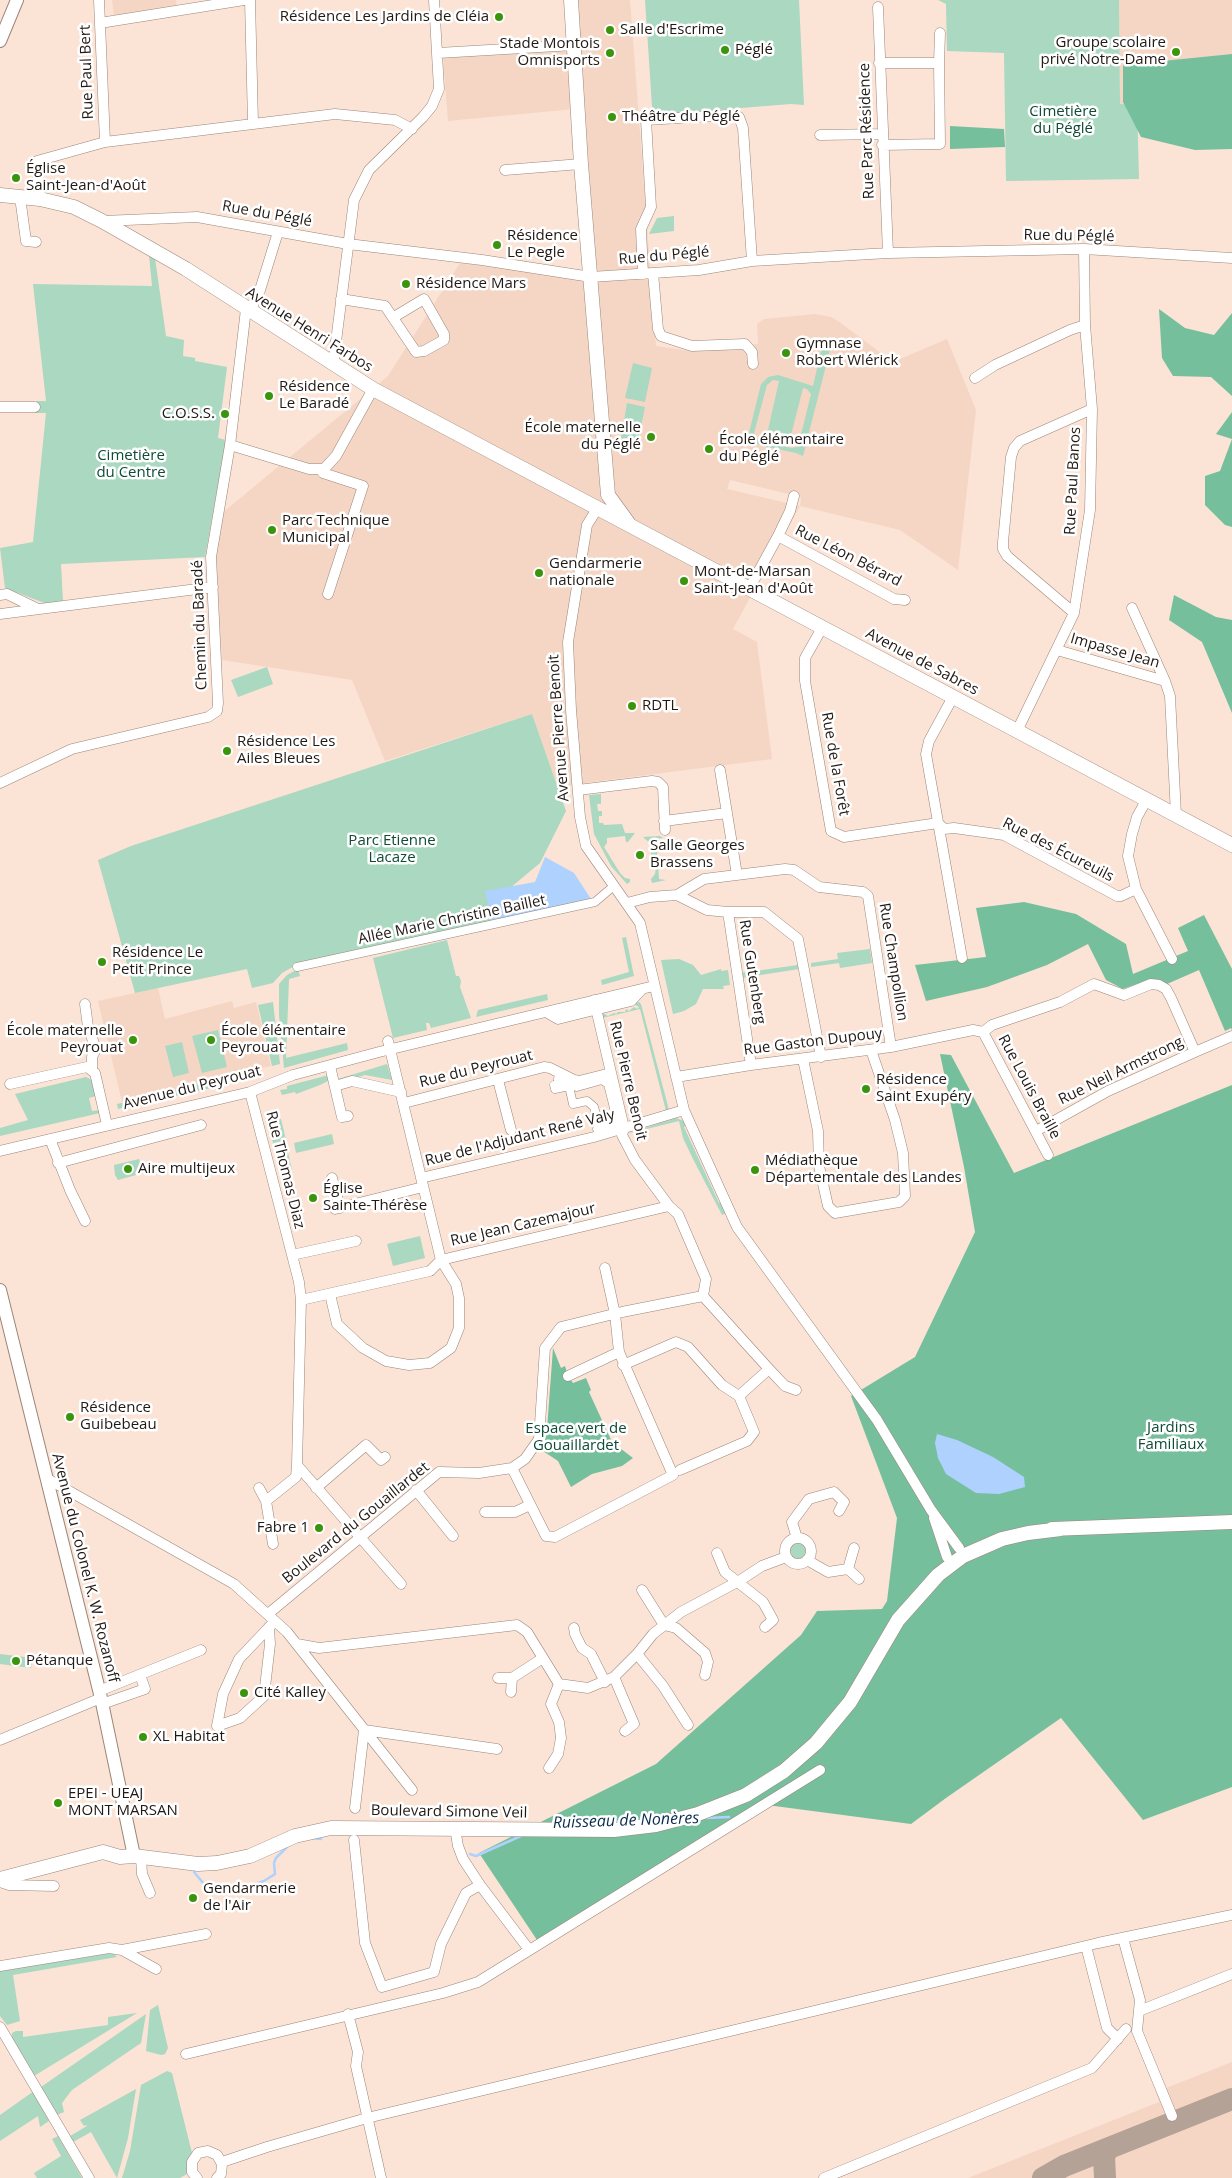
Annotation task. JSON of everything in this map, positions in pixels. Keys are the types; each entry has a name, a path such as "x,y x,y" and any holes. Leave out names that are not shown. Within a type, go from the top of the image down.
{"main road":[{"path":"571,0 581,164 608,495 631,527"},
{"name":"Avenue Henri Farbos","path":"0,196 40,199 74,208 102,221 186,270 373,390 597,509"},
{"path":"597,509 608,495"},
{"name":"Avenue de Sabres","path":"597,509 1232,845"},
{"name":"Boulevard Simone Veil","path":"0,1881 103,1852 120,1856 137,1856 198,1864 217,1863 250,1856 295,1836 331,1828 629,1829 674,1821 722,1806 746,1795 784,1771 816,1743 850,1702 888,1635 910,1605 938,1575 959,1548 1018,1530 1232,1522"},
{"name":"Boulevard Simone Veil","path":"888,1635 895,1614 908,1595 935,1567 1002,1539 1028,1533 1061,1529"}],"street":[{"path":"0,41 17,0"},
{"name":"Rue Paul Bert","path":"99,0 105,142"},
{"path":"100,23 244,0"},
{"path":"250,0 254,123"},
{"path":"333,365 354,200 369,170 412,129 432,106 439,89 434,0"},
{"name":"Rue Parc Résidence","path":"878,7 882,145 888,254"},
{"path":"882,145 940,144 944,137 939,63 940,33"},
{"path":"438,53 574,46"},
{"path":"879,63 939,63"},
{"path":"40,199 36,161 105,142 336,114 395,120 412,129"},
{"path":"752,261 743,128 739,117 728,115 646,120 651,207 641,229 658,329 661,336 692,346 745,344 752,352 753,364"},
{"path":"820,135 882,134"},
{"path":"505,170 581,164"},
{"path":"20,197 26,242 36,242"},
{"name":"Rue du Péglé","path":"102,221 197,217 348,244 482,260 591,277 698,270 752,261 888,254 1084,249 1232,258"},
{"name":"Chemin du Baradé","path":"0,783 72,749 208,717 217,711 211,556 230,445 248,310 260,290 278,232"},
{"name":"Rue Paul Banos","path":"1017,731 1074,613 1090,510 1092,409 1085,325 1084,249"},
{"path":"341,299 385,306 416,352 424,352 444,340 444,334 424,299 394,317"},
{"path":"975,378 995,364 1085,325"},
{"path":"230,445 309,469 324,469 336,456 373,390"},
{"path":"0,408 36,408"},
{"path":"1074,613 1007,556 1003,549 1003,542 1011,457 1014,448 1020,441 1092,409"},
{"path":"324,469 323,473 363,486 328,594"},
{"path":"749,589 778,536 790,511 794,496"},
{"name":"Avenue Pierre Benoit","path":"597,509 587,525 568,642 571,710 578,790 586,846 628,903 644,931 654,986 684,1110 737,1227 895,1447 931,1510"},
{"name":"Rue Léon Bérard","path":"778,536 894,599 905,600"},
{"path":"0,614 213,587"},
{"path":"0,595 7,594 39,610"},
{"path":"1132,608 1170,696 1176,815"},
{"name":"Rue de la Forêt","path":"822,628 806,658 805,681 831,831 844,837 938,824"},
{"name":"Impasse Jean","path":"1057,650 1165,681"},
{"path":"953,697 926,751 962,958"},
{"path":"720,770 737,875"},
{"path":"578,790 658,782 663,787 665,825 727,813"},
{"name":"Rue des Écureuils","path":"1147,800 1137,817 1128,856 1136,889 1172,959"},
{"name":"Rue des Écureuils","path":"938,824 944,829 964,829 1004,835 1117,896 1136,889"},
{"name":"Rue Champollion","path":"628,903 650,897 677,895 704,879 785,869 794,870 819,887 830,890 855,890 868,896 892,1047"},
{"name":"Allée Marie Christine Baillet","path":"296,967 595,902 608,890"},
{"path":"677,895 706,910 764,912 798,939 821,1057"},
{"name":"Rue Gutenberg","path":"728,912 751,1065"},
{"name":"Rue Neil Armstrong","path":"983,1032 992,1025 1060,1002 1094,984 1124,995 1151,984 1159,985 1166,989 1171,998 1195,1052 1108,1091 1036,1131"},
{"name":"Avenue du Peyrouat","path":"0,1151 250,1092 293,1075 330,1066 389,1045 546,1012 595,1005 654,986"},
{"path":"85,1004 88,1027 96,1049 92,1057 92,1070"},
{"name":"Rue Pierre Benoit","path":"595,1005 624,1128 622,1135 629,1150 669,1206 678,1214 706,1279 703,1296"},
{"name":"Rue Gaston Dupouy","path":"676,1078 751,1065 892,1047 973,1030 983,1032"},
{"name":"Rue Louis Braille","path":"983,1032 1048,1155"},
{"path":"1195,1052 1232,1036"},
{"path":"330,1294 337,1324 363,1348 386,1361 409,1365 430,1363 451,1348 459,1328 456,1284 442,1260 389,1045"},
{"path":"803,1059 818,1132 819,1166 828,1206 835,1213 899,1202 905,1196 903,1153 895,1120 871,1050"},
{"path":"330,1066 342,1117 348,1116"},
{"path":"10,1084 87,1067 95,1073 108,1125"},
{"name":"Rue du Peyrouat","path":"404,1103 544,1068 550,1068 579,1081 611,1073"},
{"path":"558,1079 577,1087 602,1080 608,1084 617,1120 616,1124 597,1129 598,1125 594,1106 589,1104 587,1100 573,1104 569,1086 555,1089 554,1085 559,1084 558,1079"},
{"path":"495,1080 511,1130"},
{"name":"Rue du Peyrouat","path":"335,1086 352,1081 401,1092"},
{"name":"Rue Thomas Diaz","path":"250,1092 299,1282 297,1465"},
{"name":"Rue de l'Adjudant René Valy","path":"332,1178 337,1208 422,1182 594,1137 684,1110"},
{"path":"58,1163 201,1125"},
{"path":"50,1139 58,1163 85,1220"},
{"name":"Rue Jean Cazemajour","path":"300,1300 430,1271 442,1260 669,1206"},
{"path":"292,1255 356,1241"},
{"path":"605,1268 615,1314 619,1352 623,1365 673,1475 555,1537 546,1536 512,1468 524,1459 539,1439 545,1348 561,1327 615,1314 703,1296 785,1386 796,1390"},
{"name":"Avenue du Colonel K. W. Rozanoff","path":"0,1290 101,1698 137,1856 150,1893"},
{"path":"623,1365 676,1342 688,1347 722,1385 739,1396 754,1432 748,1441 680,1470"},
{"path":"568,1376 619,1352"},
{"path":"739,1396 769,1369"},
{"path":"316,1488 366,1445 381,1460 385,1457"},
{"path":"297,1465 401,1584"},
{"path":"266,1501 296,1477 297,1465"},
{"name":"Boulevard du Gouaillardet","path":"271,1621 361,1538 439,1472 479,1473 512,1468"},
{"path":"46,1478 234,1584 296,1644 412,1790"},
{"path":"259,1488 266,1501 274,1544"},
{"path":"416,1490 453,1536"},
{"path":"797,1538 792,1522 809,1499 834,1492 844,1502 839,1511"},
{"path":"485,1512 515,1512 530,1504"},
{"path":"931,1510 959,1548"},
{"path":"931,1510 950,1560"},
{"path":"786,1557 786,1546 791,1540 797,1538 804,1539 810,1548 808,1560"},
{"path":"848,1570 854,1548"},
{"path":"717,1553 725,1572 763,1602 773,1620 765,1627"},
{"path":"786,1557 795,1564 808,1560"},
{"path":"559,1684 588,1688 610,1679 637,1654 653,1634 681,1612 739,1582 762,1566 786,1557"},
{"path":"808,1560 828,1572 848,1570 859,1579"},
{"path":"642,1590 664,1625 676,1628 705,1653 708,1662 705,1675"},
{"path":"271,1621 264,1696 240,1718 217,1726 223,1694 239,1659 271,1621"},
{"path":"296,1644 318,1648 517,1625 527,1632 559,1684"},
{"path":"574,1628 582,1648 591,1654 610,1679 634,1724 625,1731"},
{"path":"0,1740 101,1698 140,1675 202,1650"},
{"path":"637,1654 663,1686 688,1725"},
{"path":"498,1678 512,1678 543,1658"},
{"path":"101,1698 145,1689 140,1675"},
{"path":"511,1692 512,1678"},
{"path":"549,1768 558,1754 561,1738 559,1722 551,1704 559,1684"},
{"path":"364,1730 497,1750"},
{"path":"356,1808 364,1730"},
{"path":"186,2054 348,2014 444,1993 478,1982 820,1770"},
{"path":"455,1828 458,1846 463,1859 527,1947"},
{"path":"354,1840 365,1943 382,1987 434,1972 441,1944 466,1893 480,1884"},
{"path":"0,1881 23,1886 54,1886"},
{"path":"222,2162 266,2147 367,2118 1086,1946 1232,1915"},
{"path":"0,1966 109,1948 122,1950 206,1934"},
{"path":"1123,1938 1140,2000 1137,2031 1172,2116"},
{"path":"1086,1946 1106,2028 1118,2039"},
{"path":"122,1950 156,1969"},
{"path":"1139,2011 1232,1974"},
{"path":"348,2014 358,2052 356,2066 381,2178"},
{"path":"0,2027 89,2178"},
{"path":"824,2178 880,2153 1092,2068 1126,2029"},
{"path":"194,2177 191,2167 194,2157 203,2151 213,2152 222,2162 222,2169 217,2178"}],"shaded area":[{"path":"112,0 176,0 177,6 114,16"},
{"path":"571,0 630,0 656,346 692,351 758,344 757,324 764,319 815,314 831,317 838,321 893,362 947,339 976,410 958,570 900,530 800,506 733,629 757,642 772,759 558,788 532,714 385,761 352,680 222,660 214,559 221,514 388,376 460,263 587,274 575,109 448,121 443,57 571,48","holes":["730,480 801,497 800,506 727,489"]},
{"name":"Groupe scolaire privé Notre-Dame","path":"1119,0 1232,0 1232,107 1120,104"},
{"path":"158,988 165,1019 232,1001 234,1008 256,1002 271,1066 122,1102 98,1001"},
{"path":"1232,2062 1232,2178 968,2178 1159,2102 1156,2092"}],"green space":[{"name":"Péglé","path":"645,0 799,0 804,105 791,104 665,114 654,111 652,106"},
{"name":"Cimetière du Péglé","path":"938,0 1119,0 1120,104 1137,105 1139,179 1006,181 1004,53 947,51 946,4"},
{"path":"1232,54 1232,149 1195,150 1141,137 1123,102 1123,65"},
{"path":"950,126 1004,129 1005,147 950,149"},
{"path":"674,216 674,231 649,234 657,218"},
{"name":"Cimetière du Centre","path":"149,255 155,258 166,336 184,340 183,356 195,358 195,361 227,367 218,438 226,440 205,557 61,564 63,602 47,604 5,588 0,548 33,542 46,413 35,413 36,401 46,401 33,284 152,286"},
{"path":"1159,309 1185,328 1214,335 1232,313 1232,396 1211,377 1173,376 1162,358"},
{"path":"823,342 831,346 803,456 753,442 749,433 761,384 768,377 778,375 813,386","holes":["773,380 779,381 768,430 791,435 803,388 807,389 811,394 798,447 791,448 761,440 756,438 754,433 767,385"]},
{"path":"633,363 652,368 645,402 625,398"},
{"path":"627,403 645,407 638,441 621,438"},
{"path":"1232,412 1232,439 1216,434"},
{"path":"1232,439 1232,527 1225,525 1205,505 1205,476 1220,471"},
{"path":"1174,595 1216,617 1232,620 1232,713 1202,642 1169,620"},
{"path":"267,667 273,684 238,697 231,680"},
{"name":"Parc Etienne Lacaze","path":"532,714 566,811 540,863 510,888 591,899 593,901 296,965 282,973 273,983 252,988 247,969 135,993 98,860 131,846"},
{"path":"601,794 601,804 597,804 598,811 602,811 602,816 599,816 599,823 604,825 622,824 625,833 635,833 628,842 626,842 625,836 607,838 607,843 604,847 620,873 625,878 630,879 630,882 627,884 611,866 594,834 589,795"},
{"path":"660,836 663,838 656,839 659,879 666,880 652,883 651,879 655,874 657,863 651,858 651,844 643,837"},
{"path":"1024,902 1076,914 1126,944 1133,974 1188,951 1178,928 1204,915 1232,969 1232,1030 1231,1028 1225,1031 1199,970 1167,984 1161,980 1152,979 1123,989 1106,980 1088,944 1047,965 987,987 926,1001 915,965 986,957 976,908"},
{"path":"626,937 634,976 602,985 601,980 629,972 622,938"},
{"path":"447,940 456,976 459,976 461,981 460,987 471,1018 431,1028 429,1023 426,1023 427,1030 393,1038 373,958"},
{"path":"870,949 872,963 840,968 839,963 811,967 811,963 838,959 837,953"},
{"path":"679,959 693,965 701,975 721,969 721,971 728,970 730,985 723,986 724,989 703,989 696,1004 684,1011 673,1014 661,960"},
{"path":"798,965 799,969 741,978 741,973"},
{"path":"298,969 300,976 289,979 286,1058 347,1043 348,1050 284,1068 279,1015 279,984 287,975"},
{"path":"547,994 548,1000 476,1017 478,1010"},
{"path":"273,1002 280,1064 272,1066 258,1005"},
{"path":"639,1002 669,1110 666,1111 640,1009 602,1018 601,1012 608,1016 618,1012 625,1012 626,1009 629,1011 634,1007 637,1009 639,1007 634,1004"},
{"path":"218,1030 227,1067 202,1073 192,1036"},
{"path":"182,1042 189,1073 173,1077 165,1046"},
{"name":"Jardins Familiaux","path":"940,1054 951,1055 1014,1173 1232,1085 1232,1787 1143,1820 1061,1718 911,1824 767,1805 537,1940 479,1853 656,1764 801,1635 817,1611 882,1609 887,1601 897,1518 851,1396 915,1357 975,1232 964,1167"},
{"path":"387,1064 392,1080 365,1075 336,1084 335,1080"},
{"path":"329,1075 330,1080 296,1094 295,1092 282,1095 280,1090 287,1089 287,1086"},
{"path":"86,1077 92,1080 96,1096 89,1098 92,1111 100,1110 100,1113 0,1136 0,1128 28,1120 15,1094"},
{"path":"224,1078 225,1085 118,1109 117,1104"},
{"path":"676,1118 684,1121 686,1125 684,1127 719,1203 723,1201 728,1212 722,1215 683,1138 679,1121 626,1134"},
{"path":"281,1119 286,1140 273,1143 268,1122"},
{"path":"332,1134 334,1144 296,1153 294,1143"},
{"path":"287,1148 292,1170 281,1172 275,1151"},
{"name":"Aire multijeux","path":"139,1159 143,1173 118,1180 115,1175 114,1165"},
{"path":"420,1236 425,1258 393,1266 387,1244"},
{"name":"Espace vert de Gouaillardet","path":"553,1348 561,1368 565,1366 568,1376 573,1383 586,1378 591,1390 589,1392 612,1442 633,1458 622,1466 592,1474 571,1487 558,1461 540,1449 547,1429"},
{"path":"794,1542 802,1542 807,1547 805,1558 794,1560 789,1555 789,1547"},
{"name":"Pétanque","path":"0,1654 33,1658 31,1668 0,1664"},
{"path":"112,1953 117,1957 13,1975 20,2021 7,2025 0,2016 0,1971"},
{"path":"158,2005 168,2048 165,2054 161,2055 146,2051 150,2010"},
{"path":"137,2013 34,2076 12,2037 12,2033 16,2031 23,2031 23,2037 108,2025 108,2017"},
{"path":"146,2014 141,2043 72,2090 62,2103 64,2112 57,2115 41,2087"},
{"path":"167,2071 172,2073 192,2153 187,2174 180,2178 122,2178 130,2151 141,2085"},
{"path":"136,2089 128,2138 117,2178 91,2132 73,2142 70,2136 87,2126 84,2126 80,2120"},
{"path":"34,2091 49,2121 40,2127 38,2116 0,2141 0,2115"},
{"path":"58,2136 82,2178 37,2178 34,2173 61,2156 52,2139"}],"water":[{"path":"545,857 574,873 591,899 492,921 485,891 535,882"},
{"path":"937,1434 957,1440 993,1457 1024,1477 1025,1487 999,1494 976,1493 946,1474 938,1458 935,1443"}],"waterway":[{"name":"Ruisseau de Nonères","path":"706,1818 729,1817"},
{"name":"Ruisseau de Nonères","path":"586,1823 633,1821"},
{"name":"Ruisseau de Nonères","path":"470,1854 476,1856 523,1835"},
{"name":"Ruisseau de Nonères","path":"312,1838 321,1839"},
{"name":"Ruisseau de Nonères","path":"194,1872 204,1884 218,1892 231,1893 264,1881 275,1874 274,1863 276,1858 289,1845"}],"taxiway":[{"path":"1043,2178 1064,2166 1232,2099"},
{"path":"1105,2178 1104,2156 1108,2149"}],"place":[{"name":"Résidence Les Jardins de Cléia","path":"499,17"},
{"name":"Salle d'Escrime","path":"610,30"},
{"name":"Péglé","path":"725,50"},
{"name":"Groupe scolaire privé Notre-Dame","path":"1176,52"},
{"name":"Stade Montois Omnisports","path":"610,53"},
{"name":"Théâtre du Péglé","path":"612,117"},
{"name":"Église Saint-Jean-d'Août","path":"16,178"},
{"name":"Résidence Le Pegle","path":"497,245"},
{"name":"Résidence Mars","path":"406,284"},
{"name":"Gymnase Robert Wlérick","path":"786,353"},
{"name":"Résidence Le Baradé","path":"269,396"},
{"name":"C.O.S.S.","path":"225,414"},
{"name":"École maternelle du Péglé","path":"651,437"},
{"name":"École élémentaire du Péglé","path":"709,449"},
{"name":"Parc Technique Municipal","path":"272,530"},
{"name":"Gendarmerie nationale","path":"539,573"},
{"name":"Mont-de-Marsan Saint-Jean d'Août","path":"684,581"},
{"name":"RDTL","path":"632,706"},
{"name":"Résidence Les Ailes Bleues","path":"227,751"},
{"name":"Salle Georges Brassens","path":"640,855"},
{"name":"Résidence Le Petit Prince","path":"102,962"},
{"name":"École maternelle Peyrouat","path":"133,1040"},
{"name":"École élémentaire Peyrouat","path":"211,1040"},
{"name":"Résidence Saint Exupéry","path":"866,1089"},
{"name":"Aire multijeux","path":"128,1169"},
{"name":"Médiathèque Départementale des Landes","path":"755,1170"},
{"name":"Église Sainte-Thérèse","path":"313,1198"},
{"name":"Résidence Guibebeau","path":"70,1417"},
{"name":"Fabre 1","path":"319,1528"},
{"name":"Pétanque","path":"16,1661"},
{"name":"Cité Kalley","path":"244,1693"},
{"name":"XL Habitat","path":"143,1737"},
{"name":"EPEI - UEAJ MONT MARSAN","path":"58,1803"},
{"name":"Gendarmerie de l'Air","path":"193,1898"}]}
